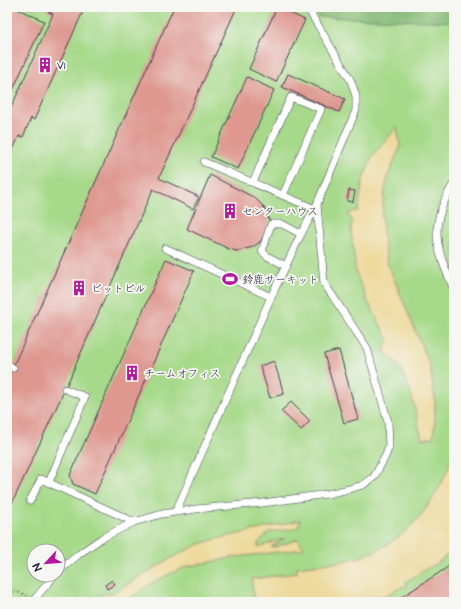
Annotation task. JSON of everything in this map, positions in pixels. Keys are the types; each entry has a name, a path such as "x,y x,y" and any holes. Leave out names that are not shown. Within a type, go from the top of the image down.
{"lane":[{"path":"176,511 286,266 316,207 356,110 354,88 351,81 307,7"},
{"path":"253,182 291,96 321,109 283,194"},
{"path":"204,162 316,207"},
{"path":"454,183 446,196 440,212 437,227 437,239 442,262 454,289"},
{"path":"66,565 102,538 134,522 176,511 263,503 349,489 363,485 374,477 386,456 389,446 388,422 367,348 324,283 316,207"},
{"path":"286,266 267,256 262,251 271,224 282,224 301,234"},
{"path":"165,248 272,297"},
{"path":"49,482 85,397 65,389"},
{"path":"30,501 41,478 134,522"},
{"path":"32,602 48,583"}],"green space":[{"name":"鈴鹿サーキット","path":"7,7 454,7 454,602 7,602"},
{"path":"317,7 454,7 454,22 319,17"}],"sand":[{"path":"397,127 400,147 388,176 384,195 382,216 383,236 387,262 430,366 435,400 435,422 433,437 422,439 406,380 393,360 385,354 385,345 389,341 367,300 356,273 351,230 352,220 348,214 358,211 363,179 372,157"},
{"path":"454,454 454,549 440,561 405,582 407,584 405,588 403,586 387,595 373,598 330,602 254,602 252,579 297,573 297,567 338,562 363,556 395,539 409,528 430,502 447,471"},
{"path":"300,520 299,525 294,529 269,532 258,543 258,547 285,538 271,547 276,547 298,539 304,549 235,557 185,567 155,581 124,602 93,602 105,593 109,595 173,557 197,545 212,540"}],"building":[{"path":"7,7 13,7 44,21 7,103"},
{"name":"V1","path":"49,7 85,7 34,120 31,118 23,137 19,136 7,163 7,117 53,14 47,11"},
{"name":"ピットビル","path":"174,7 237,7 159,178 199,197 193,209 153,189 65,389 7,514 7,380"},
{"path":"277,7 305,20 276,82 249,69"},
{"path":"288,74 345,99 339,112 282,87"},
{"path":"247,77 274,90 238,169 211,157"},
{"name":"センターハウス","path":"210,175 255,198 263,206 268,215 269,221 266,232 260,242 253,247 237,251 229,249 187,229"},
{"path":"349,190 355,191 353,202 347,201"},
{"name":"チームオフィス","path":"166,259 194,271 95,494 73,484 70,475"},
{"path":"339,350 358,419 344,423 324,354"},
{"path":"274,361 284,394 270,398 260,366"},
{"path":"291,402 310,421 301,430 281,411"},
{"path":"454,561 454,595 444,602 394,602 445,569"},
{"path":"112,580 115,584 107,589 105,585"}],"place":[{"name":"V1","path":"45,65"},
{"name":"センターハウス","path":"230,211"},
{"name":"鈴鹿サーキット","path":"230,279"},
{"name":"ピットビル","path":"79,288"},
{"name":"チームオフィス","path":"132,373"}]}
